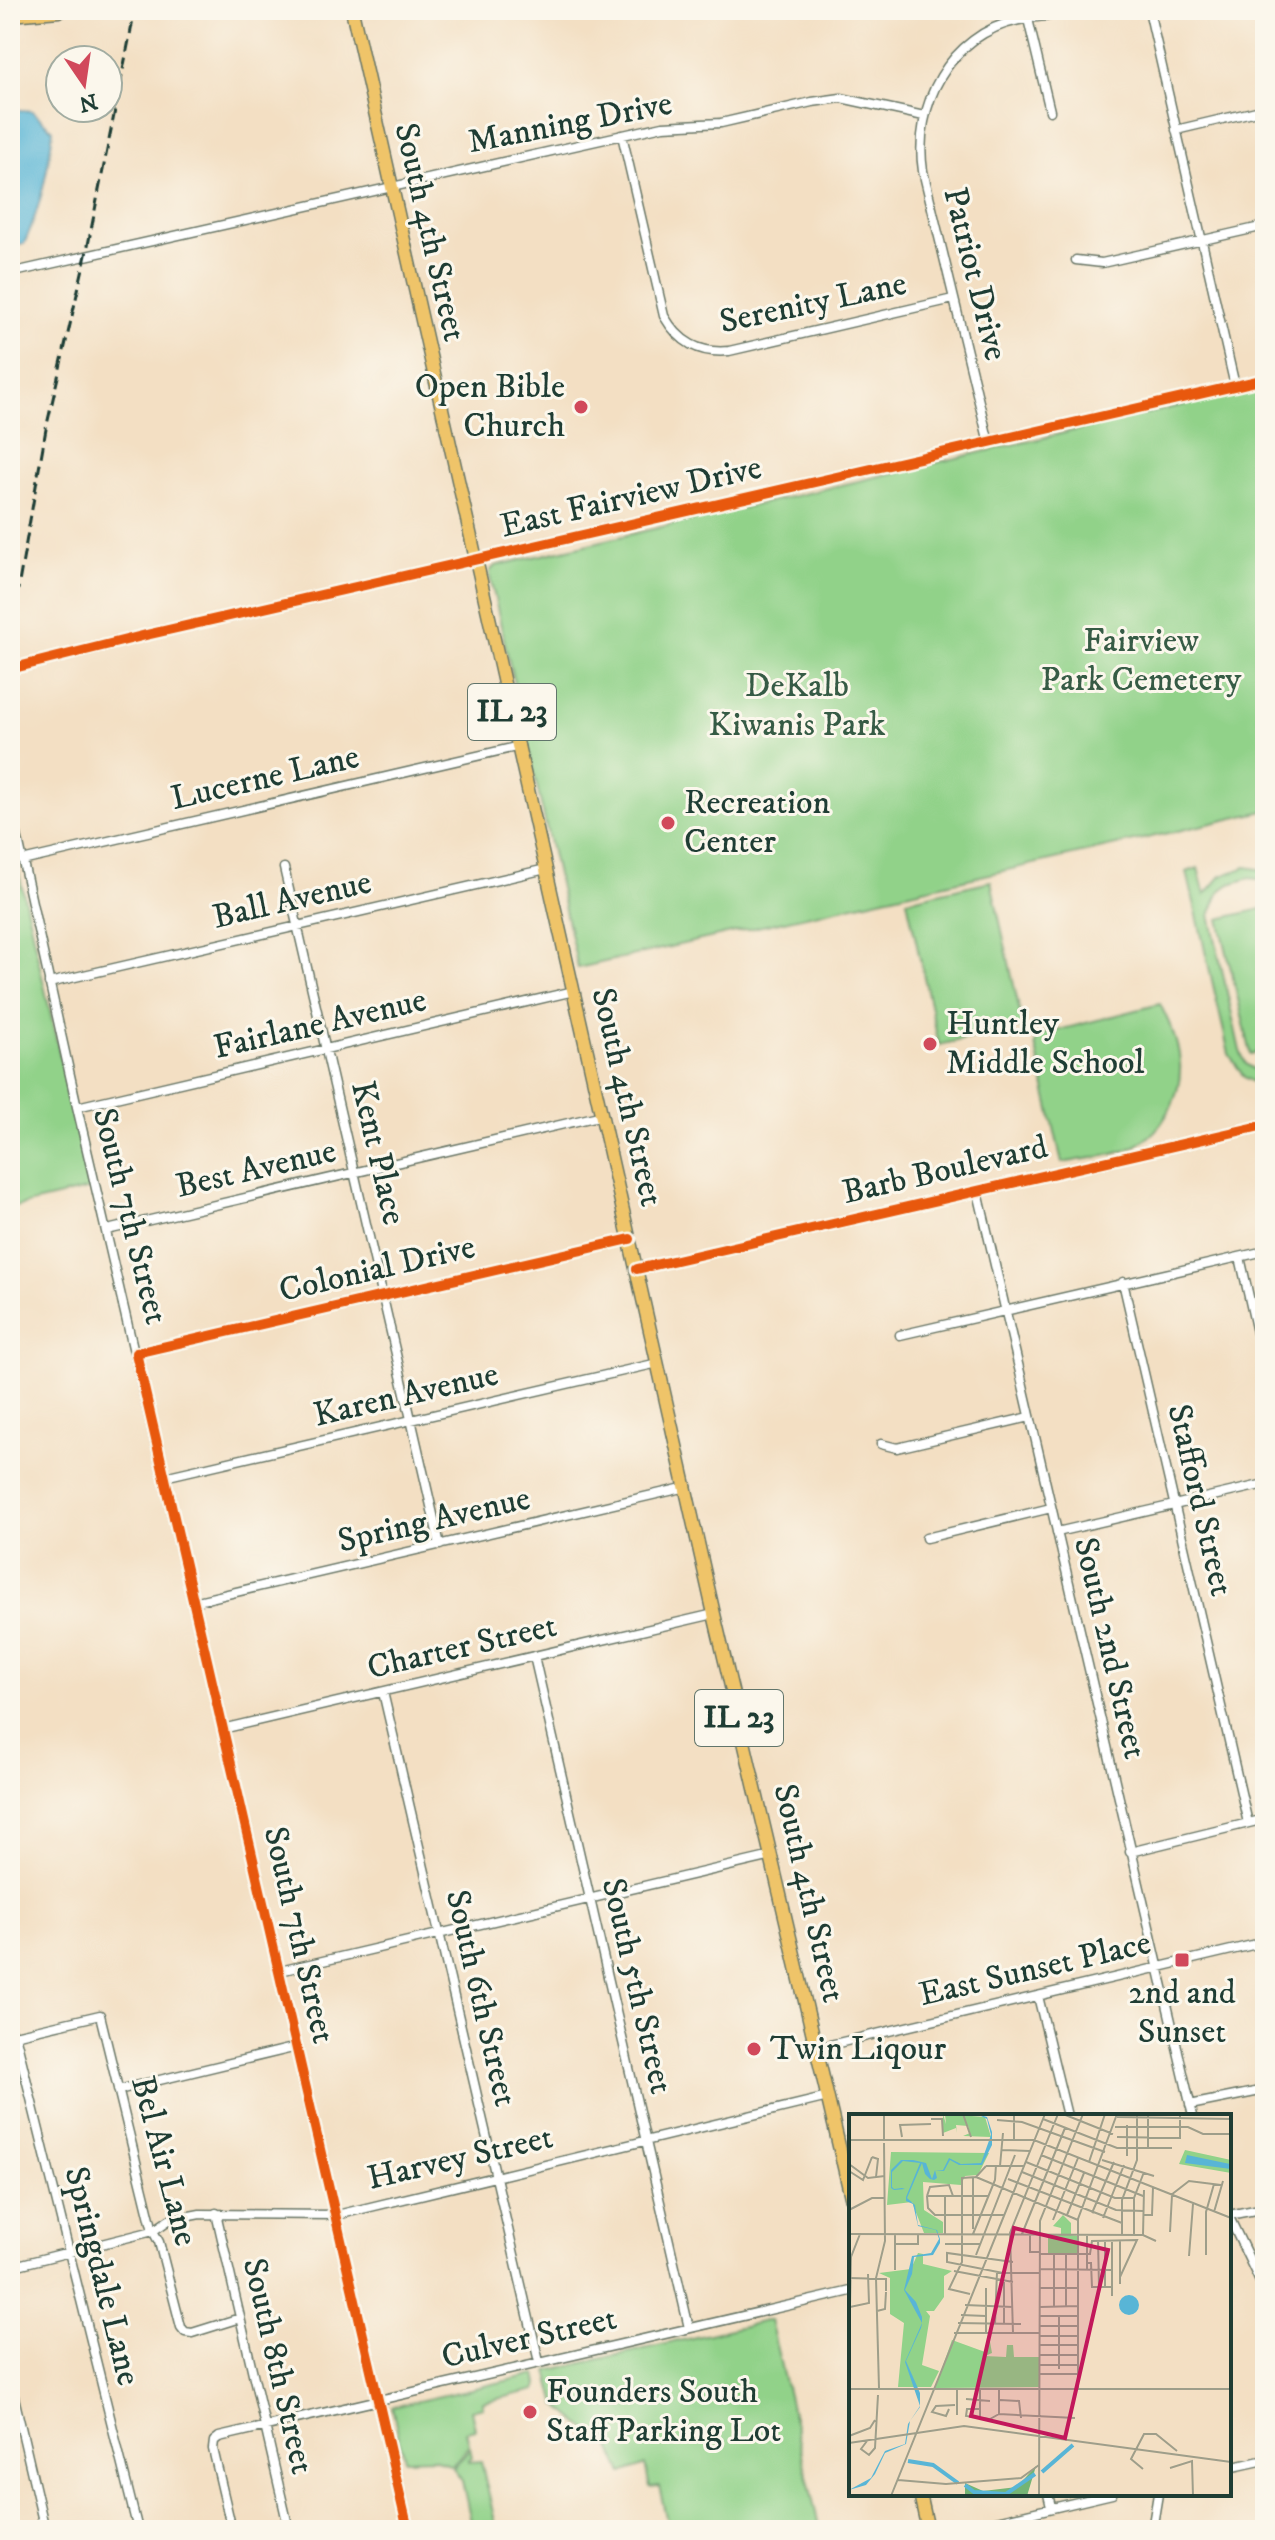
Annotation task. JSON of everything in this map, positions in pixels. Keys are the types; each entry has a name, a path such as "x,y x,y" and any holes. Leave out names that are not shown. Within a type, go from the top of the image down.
{"highway":[{"path":"10,14 59,10"}],"main road":[{"name":"South 4th Street","path":"352,10 714,1614 849,2188"},
{"path":"920,2496 928,2530"}],"street":[{"path":"924,116 933,90 958,53 997,27 1028,19 1111,10"},
{"path":"1149,10 1235,386"},
{"path":"1028,19 1050,111"},
{"name":"Manning Drive","path":"10,273 668,125 721,123 826,99 855,100 924,116"},
{"path":"1176,130 1265,109"},
{"name":"Patriot Drive","path":"924,116 921,154 989,443"},
{"name":"Serenity Lane","path":"622,135 664,316 684,341 705,351 729,351 953,299"},
{"path":"1076,260 1102,263 1265,226"},
{"name":"East Fairview Drive","path":"10,669 1265,379"},
{"name":"Lucerne Lane","path":"22,861 520,746"},
{"name":"South 7th Street","path":"10,803 77,1107 408,2530"},
{"name":"Kent Place","path":"284,868 440,1545"},
{"name":"Ball Avenue","path":"49,983 546,869"},
{"name":"Fairlane Avenue","path":"77,1107 574,991"},
{"name":"Best Avenue","path":"107,1230 603,1115"},
{"name":"Barb Boulevard","path":"637,1269 1265,1125"},
{"name":"South 2nd Street","path":"978,1192 1192,2114"},
{"name":"Colonial Drive","path":"136,1353 630,1239"},
{"path":"900,1335 1265,1251"},
{"path":"1240,1257 1265,1368"},
{"name":"Stafford Street","path":"1123,1282 1248,1823"},
{"name":"Karen Avenue","path":"164,1477 658,1363"},
{"path":"881,1444 897,1448 1030,1417"},
{"path":"1057,1532 1265,1484"},
{"name":"Spring Avenue","path":"193,1602 687,1487"},
{"path":"926,1538 1051,1508"},
{"name":"Charter Street","path":"222,1729 714,1614"},
{"name":"South 5th Street","path":"534,1656 689,2328"},
{"name":"South 6th Street","path":"383,1692 539,2362"},
{"path":"1130,1852 1265,1819"},
{"path":"280,1971 772,1856"},
{"name":"East Sunset Place","path":"817,2048 1265,1942"},
{"path":"1038,1996 1067,2114"},
{"name":"Bel Air Lane","path":"12,2035 100,2015 153,2231 159,2242 183,2331 192,2333 240,2318"},
{"name":"Springdale Lane","path":"12,2035 138,2530"},
{"path":"118,2090 297,2047"},
{"path":"1190,2105 1265,2090"},
{"name":"Harvey Street","path":"10,2267 153,2231 177,2218 216,2213 337,2215 828,2097"},
{"path":"1231,2216 1265,2208"},
{"name":"South 8th Street","path":"216,2213 289,2530"},
{"path":"1231,2220 1265,2292"},
{"name":"Culver Street","path":"232,2530 213,2449 214,2441 219,2437 849,2291"},
{"path":"10,2380 45,2530"},
{"path":"1231,2468 1265,2460"},
{"path":"1048,2496 1051,2507"},
{"path":"958,2530 1103,2496"},
{"path":"1152,2530 1158,2496"}],"green space":[{"name":"DeKalb Kiwanis Park","path":"1265,386 1265,811 578,968 490,577 490,571 495,566"},
{"path":"10,834 90,1189 10,1208"},
{"path":"1246,867 1265,870 1265,880 1250,878 1230,884 1220,891 1210,915 1240,1051 1246,1064 1265,1077 1265,1089 1244,1077 1229,1054 1187,872 1198,868 1205,895 1221,876"},
{"path":"991,881 1023,1026 939,1045 907,900"},
{"path":"1265,908 1265,1050 1251,1054 1219,919"},
{"path":"1160,1004 1176,1040 1180,1063 1178,1087 1163,1122 1127,1150 1062,1163 1035,1044 1039,1035"},
{"path":"770,2320 820,2530 669,2530 659,2486 650,2487 645,2465 623,2474 604,2431 594,2435 557,2405 548,2371"},
{"path":"536,2374 536,2390 483,2402 483,2407 471,2410 475,2429 466,2431 469,2444 452,2466 433,2458 404,2459 392,2407"},
{"path":"470,2447 472,2458 469,2462 481,2461 497,2530 473,2530 462,2481 453,2468"}],"water":[{"path":"10,109 32,111 53,130 35,216 24,244 10,244"}],"railway":[{"path":"10,634 46,429 86,255 135,10"}],"cycle path":[{"path":"10,669 146,635 1265,379"},
{"path":"637,1269 1265,1125"},
{"path":"408,2530 136,1353 630,1239"}],"place":[{"name":"Open Bible Church","path":"581,407"},
{"name":"Recreation Center","path":"668,823"},
{"name":"Huntley Middle School","path":"930,1044"},
{"name":"2nd and Sunset","path":"1182,1960"},
{"name":"Twin Liqour","path":"754,2049"},
{"name":"Founders South Staff Parking Lot","path":"530,2412"}],"park label":[{"name":"Fairview Park Cemetery","path":"1141,660"}]}
